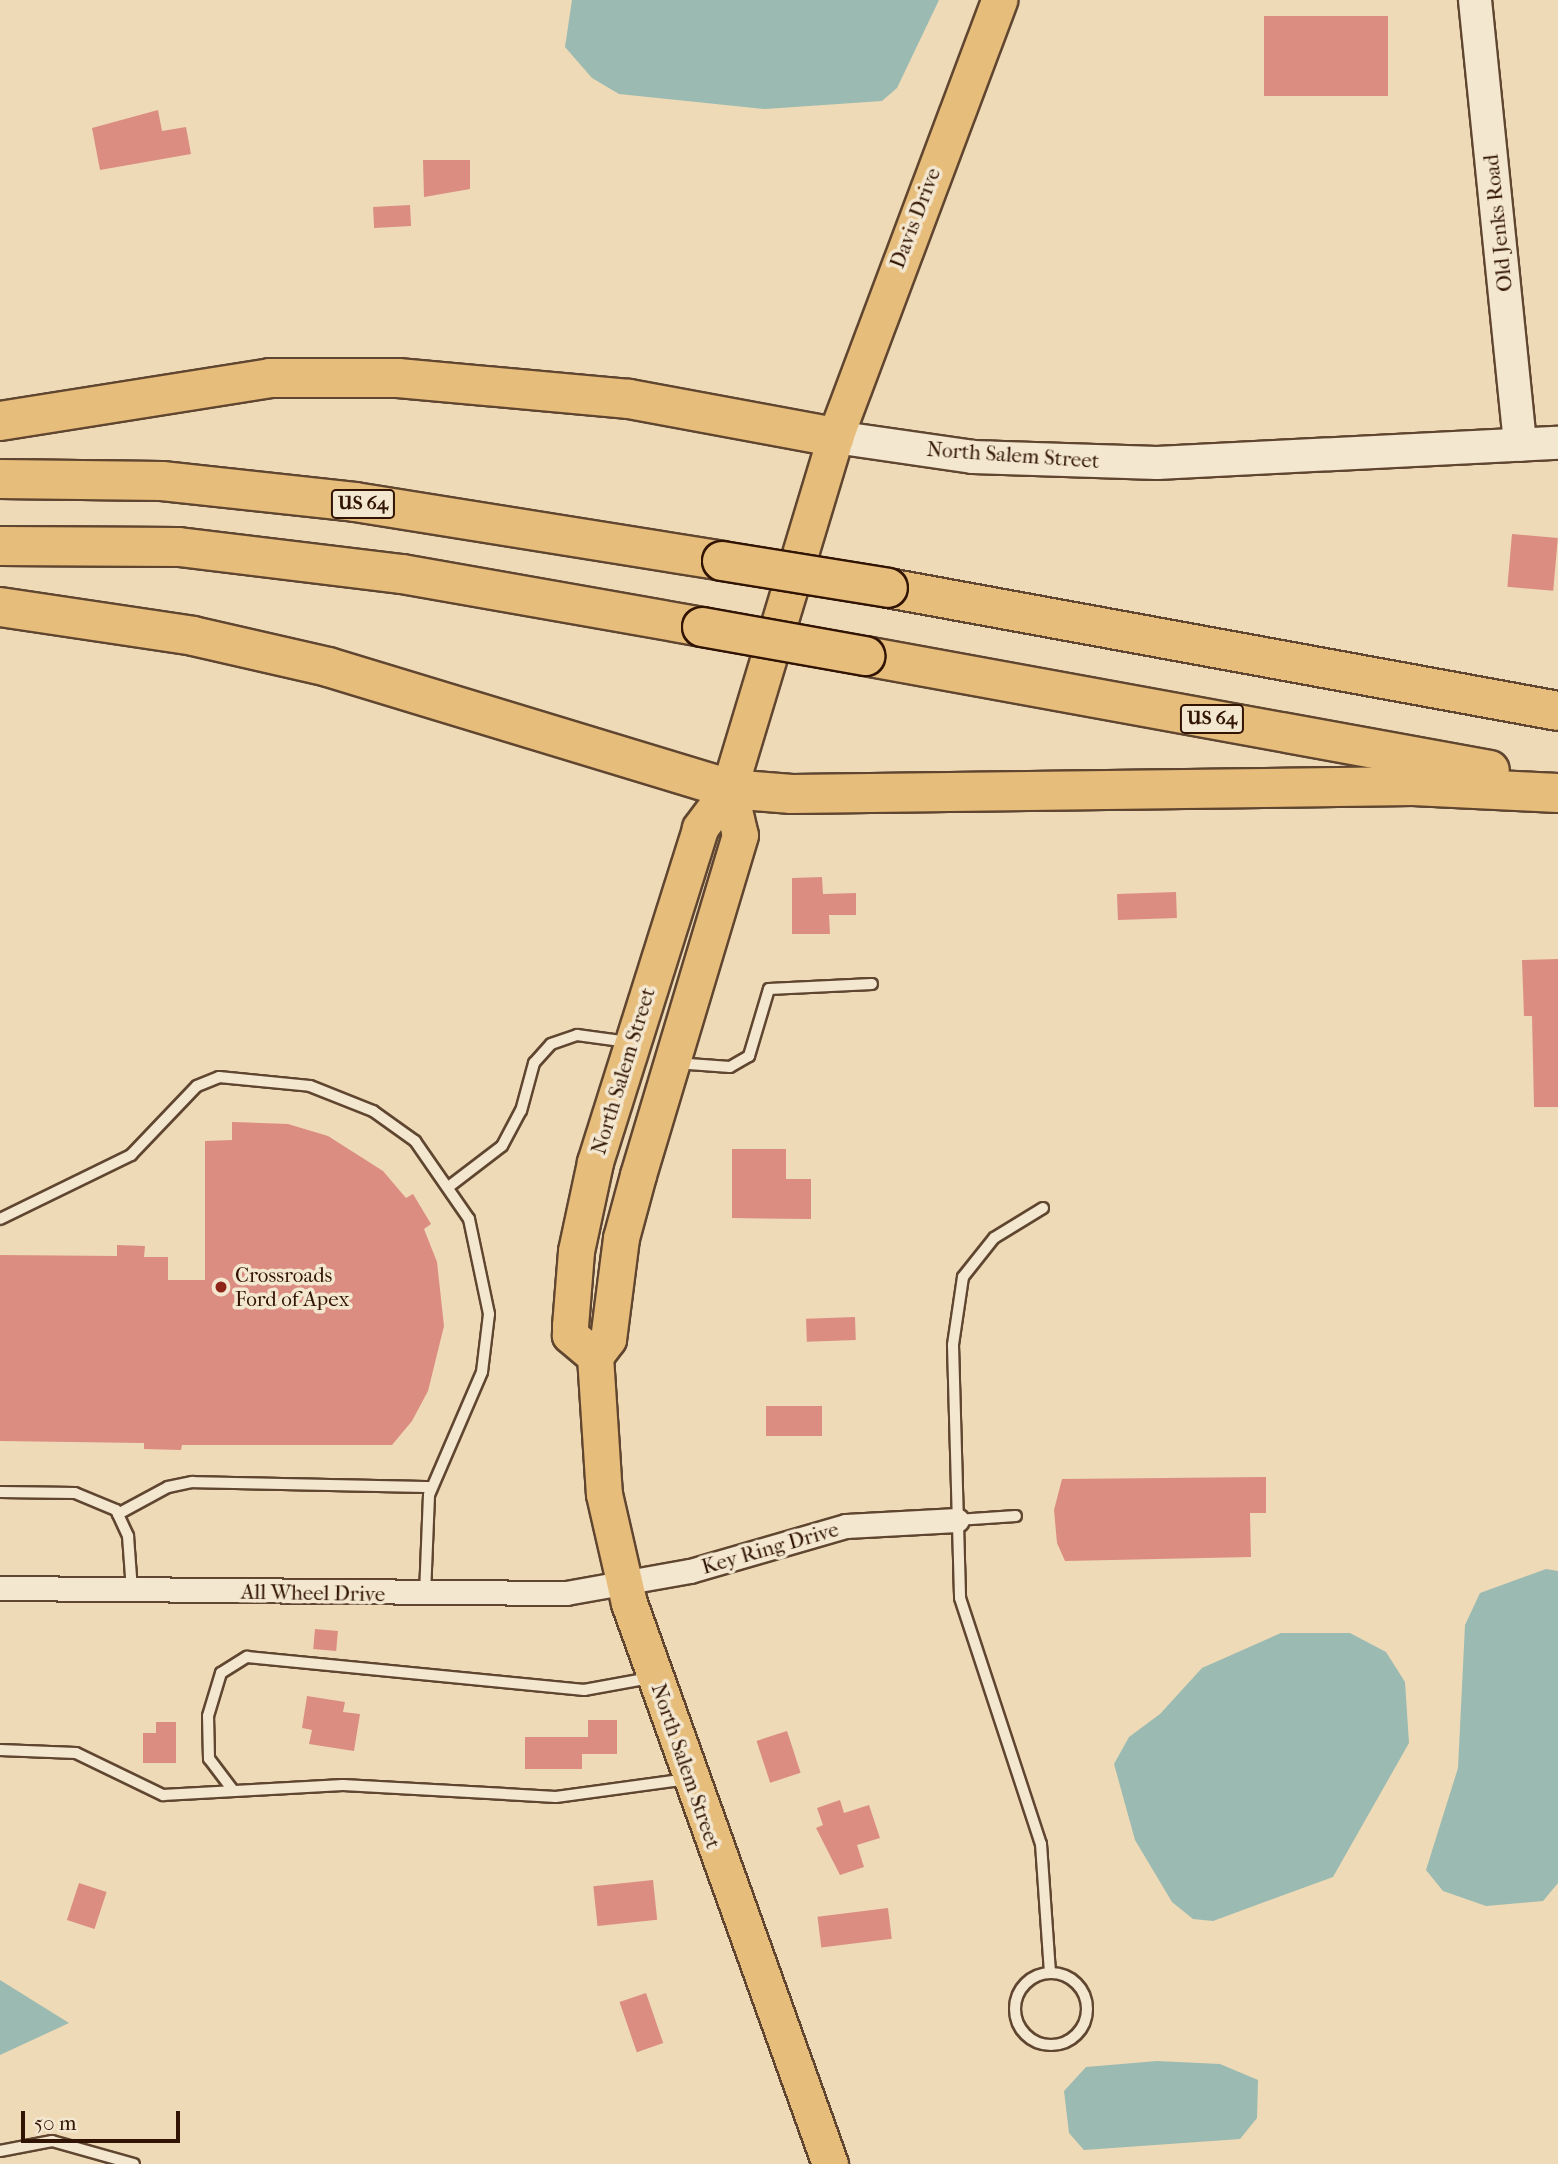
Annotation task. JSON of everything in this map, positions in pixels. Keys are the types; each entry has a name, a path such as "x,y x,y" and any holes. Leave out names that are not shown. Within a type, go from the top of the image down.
{"highway":[{"path":"0,421 270,378 398,378 629,399 835,437"},
{"name":"US 64","path":"0,479 162,481 341,501 888,588 1558,711"},
{"name":"US 64","path":"0,545 193,549 402,574 1558,782"},
{"path":"0,607 193,636 328,667 729,789 792,794 1413,786 1558,793"}],"main road":[{"name":"Davis Drive","path":"835,437 999,0"},
{"name":"Old Jenks Road","path":"1475,0 1520,445"},
{"name":"North Salem Street","path":"595,1356 570,1335 573,1283 586,1197 700,828 729,789 835,437 973,457 1157,463 1558,443"},
{"name":"North Salem Street","path":"729,789 740,835 621,1238 608,1339 595,1356 604,1494 625,1584 655,1677 830,2164"},
{"path":"621,1238 619,1164 647,1065 632,1042"}],"street":[{"name":"Key Ring Drive","path":"625,1584 846,1526 957,1520"},
{"name":"All Wheel Drive","path":"0,1588 425,1594 566,1593 625,1584"}],"lane":[{"path":"672,1063 730,1067 749,1056 769,989 872,985"},
{"path":"451,1185 502,1146 521,1111 534,1063 551,1044 577,1035 632,1042"},
{"path":"0,1219 131,1155 197,1086 219,1077 278,1080 346,1098 415,1141 451,1185 486,1276 488,1341 471,1404 432,1487 425,1594"},
{"path":"1043,1208 994,1238 963,1277 954,1308 957,1520 963,1617 1045,1859 1050,1973"},
{"path":"118,1514 168,1487 192,1482 432,1487"},
{"path":"0,1492 75,1493 118,1514 128,1536 132,1590"},
{"path":"957,1520 1016,1516"},
{"path":"232,1789 209,1759 208,1716 221,1673 247,1657 584,1690 611,1690 655,1677"},
{"path":"0,1750 76,1753 163,1795 232,1789 343,1785 503,1799 644,1790 691,1779"},
{"path":"1050,1973 1074,1980 1087,2002 1076,2037 1052,2046 1022,2032 1014,2011 1020,1989 1050,1973"},
{"path":"0,2151 52,2141 134,2164"}],"water":[{"path":"572,0 939,0 897,88 882,101 765,109 619,94 592,78 565,47"},
{"path":"1546,1569 1558,1571 1558,1883 1543,1901 1486,1906 1443,1891 1426,1870 1458,1768 1465,1625 1480,1593"},
{"path":"1281,1633 1350,1633 1386,1652 1405,1682 1409,1743 1333,1877 1213,1921 1193,1919 1172,1902 1135,1840 1114,1764 1129,1737 1160,1714 1202,1668"},
{"path":"0,1980 69,2023 0,2055"},
{"path":"1157,2061 1220,2064 1258,2080 1257,2118 1240,2139 1084,2150 1069,2133 1064,2091 1086,2067"}],"building":[{"path":"1264,16 1388,16 1388,96 1264,96"},
{"path":"158,110 162,131 186,127 191,154 100,170 92,128"},
{"path":"423,160 470,160 470,189 424,197"},
{"path":"410,205 411,226 374,228 373,207"},
{"path":"1512,534 1558,538 1553,591 1507,587"},
{"path":"822,877 823,894 856,893 856,915 829,915 830,934 792,934 792,878"},
{"path":"1176,892 1177,918 1118,920 1117,894"},
{"path":"1558,959 1558,1107 1534,1107 1532,1016 1524,1016 1522,960"},
{"name":"Crossroads Ford of Apex","path":"232,1122 288,1124 328,1136 383,1171 406,1198 413,1194 431,1224 424,1229 437,1262 444,1326 428,1391 412,1421 392,1445 182,1445 181,1450 144,1449 144,1443 0,1441 0,1255 117,1256 117,1245 145,1246 144,1257 168,1257 168,1280 205,1280 205,1141 232,1140"},
{"path":"732,1149 786,1149 786,1179 811,1179 811,1219 732,1218"},
{"path":"855,1317 856,1340 807,1342 806,1319"},
{"path":"766,1406 822,1406 822,1436 766,1436"},
{"path":"1266,1477 1266,1513 1250,1513 1251,1557 1065,1561 1057,1543 1054,1510 1062,1479"},
{"path":"315,1629 338,1631 336,1651 313,1649"},
{"path":"307,1696 345,1702 343,1712 360,1714 354,1751 309,1744 312,1730 302,1728"},
{"path":"588,1720 617,1720 617,1754 582,1754 582,1769 525,1769 525,1737 588,1737"},
{"path":"156,1722 176,1722 176,1763 143,1763 143,1733 156,1733"},
{"path":"787,1731 801,1773 770,1783 757,1741"},
{"path":"840,1800 844,1813 869,1805 880,1838 857,1845 864,1867 840,1875 816,1828 823,1825 817,1808"},
{"path":"653,1880 657,1920 598,1926 593,1886"},
{"path":"79,1883 107,1892 95,1929 67,1920"},
{"path":"888,1908 892,1939 821,1947 818,1917"},
{"path":"646,1993 663,2043 637,2052 620,2002"}],"place":[{"name":"Crossroads Ford of Apex","path":"221,1287"}]}
